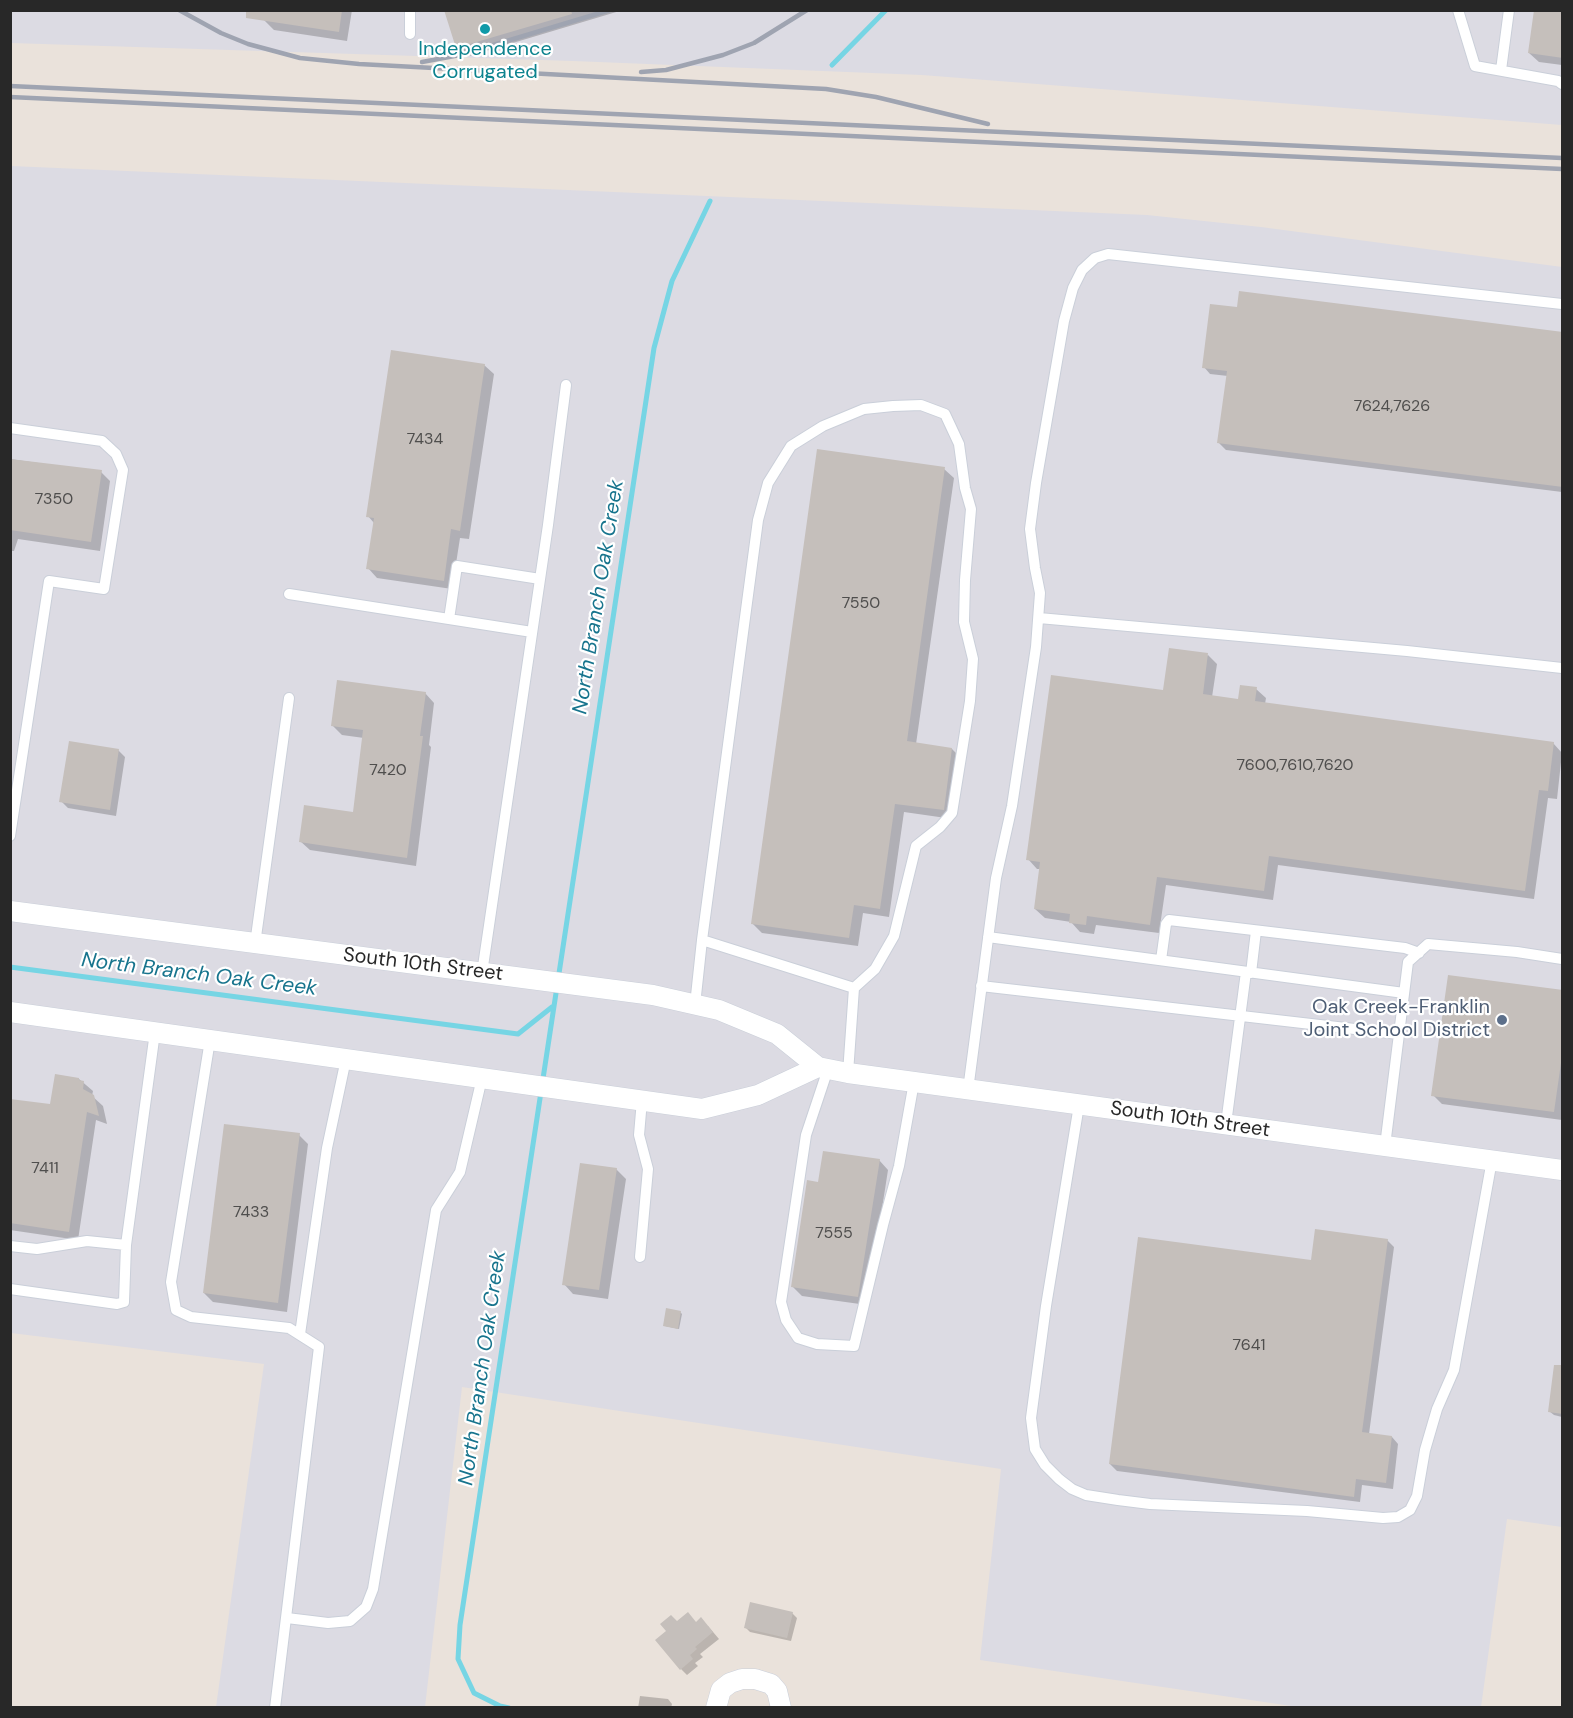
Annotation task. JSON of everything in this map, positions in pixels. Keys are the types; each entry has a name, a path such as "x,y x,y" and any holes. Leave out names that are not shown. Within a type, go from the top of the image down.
{"street":[{"name":"South 10th Street","path":"10,911 653,995 719,1010 777,1034 831,1070 1563,1170"},
{"path":"10,1012 702,1109 758,1095 831,1070"},
{"path":"716,1707 721,1690 730,1683 742,1679 755,1679 771,1684 777,1691 781,1707"}],"lane":[{"path":"410,10 410,34"},
{"path":"1458,10 1475,66 1558,81 1563,84"},
{"path":"1501,70 1509,10"},
{"path":"968,1090 996,878 1012,806 1039,618 1040,593 1030,529 1036,483 1064,321 1073,288 1082,270 1095,258 1108,254 1563,304"},
{"path":"482,973 566,385"},
{"path":"695,1005 758,520 768,483 791,446 823,426 864,409 921,405 945,414 959,444 971,509 964,591 964,622 973,659 970,701 952,813 940,827 916,846 894,936 875,969 854,988 831,1070 806,1135 781,1302 786,1320 798,1338 817,1344 854,1346 899,1166 914,1082"},
{"path":"10,428 102,441 116,454 123,470 104,589 49,581 10,836"},
{"path":"449,619 457,566 540,579"},
{"path":"289,594 532,632"},
{"path":"1039,618 1407,651 1563,668"},
{"path":"255,944 289,698"},
{"path":"1161,960 1166,924 1169,920 1405,948 1419,953"},
{"path":"1226,1124 1240,1016 1256,931"},
{"path":"988,937 1404,993"},
{"path":"702,940 854,988"},
{"path":"1385,1146 1408,962 1428,944 1517,952 1563,959"},
{"path":"981,986 1398,1034"},
{"path":"10,1289 117,1304 124,1302 126,1245 155,1032"},
{"path":"210,1040 171,1282 176,1310 191,1317 289,1328 319,1347 275,1707"},
{"path":"300,1334 327,1148 346,1059"},
{"path":"287,1618 328,1623 350,1621 366,1607 373,1589 436,1210 460,1172 482,1078"},
{"path":"640,1257 648,1169 639,1134 642,1100"},
{"path":"1079,1105 1046,1306 1031,1418 1035,1449 1045,1465 1059,1479 1072,1489 1086,1495 1118,1500 1150,1504 1307,1511 1383,1518 1398,1517 1410,1510 1417,1496 1428,1440 1437,1410 1454,1370 1492,1160"},
{"path":"10,1246 37,1249 87,1241 126,1245"}],"shaded area":[{"path":"11,10 1562,11 1562,125 922,75 11,43"},
{"path":"11,166 1147,215 1261,227 1562,267 1562,1527 1507,1519 1481,1707 1298,1707 980,1660 1001,1469 462,1387 425,1707 216,1707 264,1364 11,1333"}],"building":[{"path":"246,10 342,10 339,32 246,18"},
{"name":"Independence Corrugated","path":"444,10 571,10 572,14 456,48"},
{"path":"1534,10 1563,10 1563,58 1528,53"},
{"path":"1239,291 1563,332 1563,487 1217,443 1227,371 1202,368 1210,304 1237,307"},
{"path":"391,350 485,364 460,531 451,529 444,581 366,569 374,518 366,517"},
{"path":"817,449 945,467 907,741 952,748 944,810 895,804 880,909 854,905 849,938 751,924"},
{"path":"10,459 102,470 91,542 10,530"},
{"path":"1169,648 1208,653 1203,694 1238,699 1240,685 1257,687 1255,701 1554,742 1548,791 1539,790 1525,891 1269,856 1264,891 1157,877 1150,925 1087,916 1086,925 1069,923 1070,914 1034,909 1040,862 1026,860 1051,675 1163,690"},
{"path":"337,680 426,692 420,736 423,736 407,858 299,842 304,805 353,812 363,730 331,726"},
{"path":"69,741 119,749 110,810 59,802"},
{"name":"Oak Creek-Franklin Joint School District","path":"1448,975 1563,990 1563,1049 1554,1112 1431,1096"},
{"path":"55,1074 84,1081 83,1089 94,1095 99,1116 87,1112 69,1232 10,1223 10,1099 50,1104"},
{"path":"224,1124 300,1133 278,1303 203,1293"},
{"path":"823,1151 880,1159 858,1297 791,1287 807,1180 818,1182"},
{"path":"580,1163 617,1168 599,1290 562,1285"},
{"path":"1315,1229 1388,1239 1362,1432 1392,1436 1386,1483 1356,1479 1354,1497 1109,1464 1138,1237 1311,1260"},
{"path":"666,1308 681,1311 678,1329 663,1326"},
{"path":"1554,1365 1563,1365 1563,1414 1548,1412"},
{"path":"750,1602 793,1612 787,1638 744,1628"},
{"path":"688,1612 696,1622 701,1617 713,1632 695,1647 697,1649 690,1655 693,1659 680,1670 655,1640 666,1631 660,1624 671,1615 677,1621"}],"waterway":[{"name":"North Branch Oak Creek","path":"832,65 886,10"},
{"name":"North Branch Oak Creek","path":"509,1708 474,1693 458,1659 460,1625 654,348 672,281 710,201"},
{"name":"North Branch Oak Creek","path":"10,967 518,1034 552,1007"}],"railway":[{"path":"179,10 221,33 248,44 300,58 359,64 826,89 876,97 988,124"},
{"path":"422,62 460,55 610,10"},
{"path":"641,72 666,70 723,55 754,43 807,10"},
{"path":"10,86 1562,158"},
{"path":"10,97 1562,169"}],"place":[{"name":"Independence Corrugated","path":"485,29"},
{"name":"Oak Creek-Franklin Joint School District","path":"1502,1020"}]}
